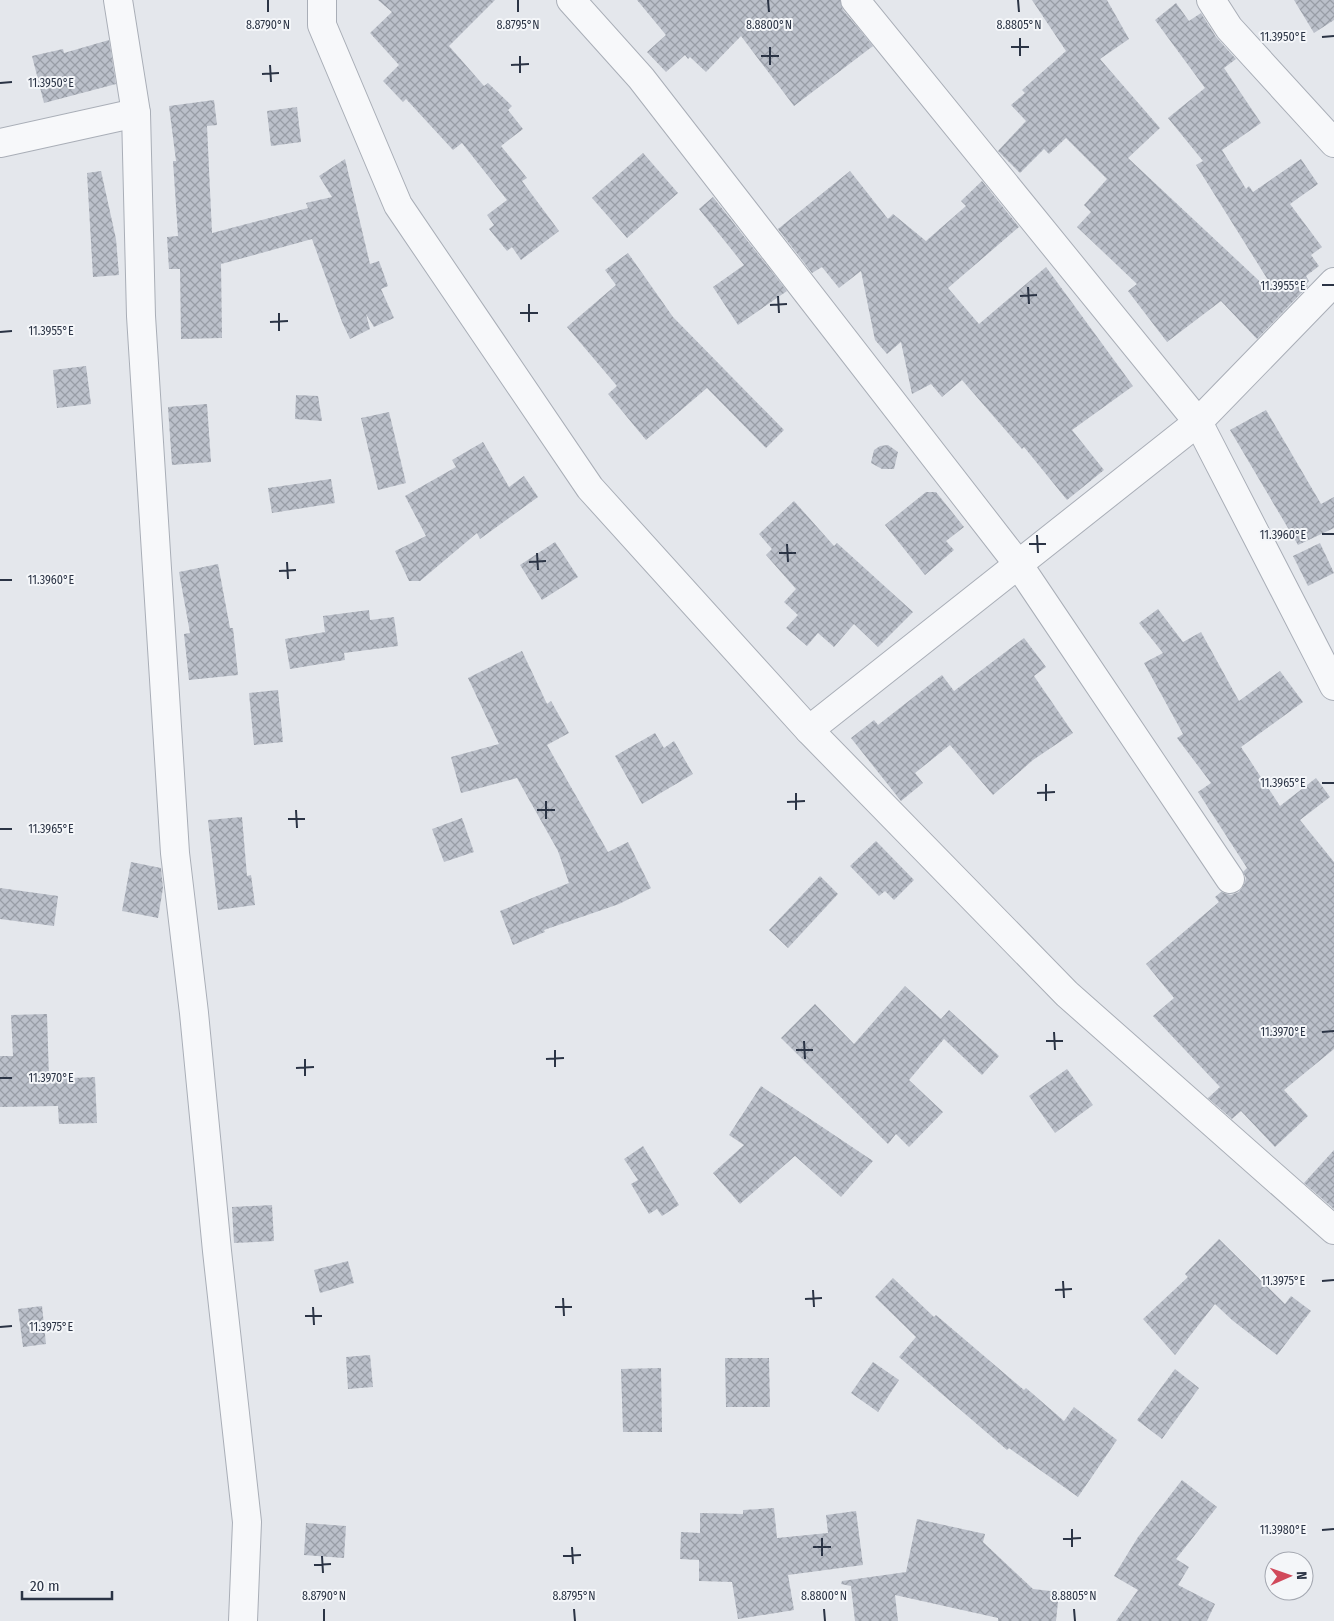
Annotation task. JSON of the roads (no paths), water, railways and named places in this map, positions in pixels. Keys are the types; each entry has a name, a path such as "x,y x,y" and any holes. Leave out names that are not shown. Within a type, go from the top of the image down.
{"street":[{"path":"118,0 136,113 141,316 175,853 194,1013 218,1261 247,1522 243,1621"},
{"path":"322,0 322,25 398,205 590,488 809,730 1066,994 1334,1230"},
{"path":"571,0 641,78 1018,564 1230,879"},
{"path":"854,0 1198,422 1334,686"},
{"path":"1211,0 1229,28 1334,144"},
{"path":"0,143 136,113"},
{"path":"809,730 1198,422 1334,282"}]}
